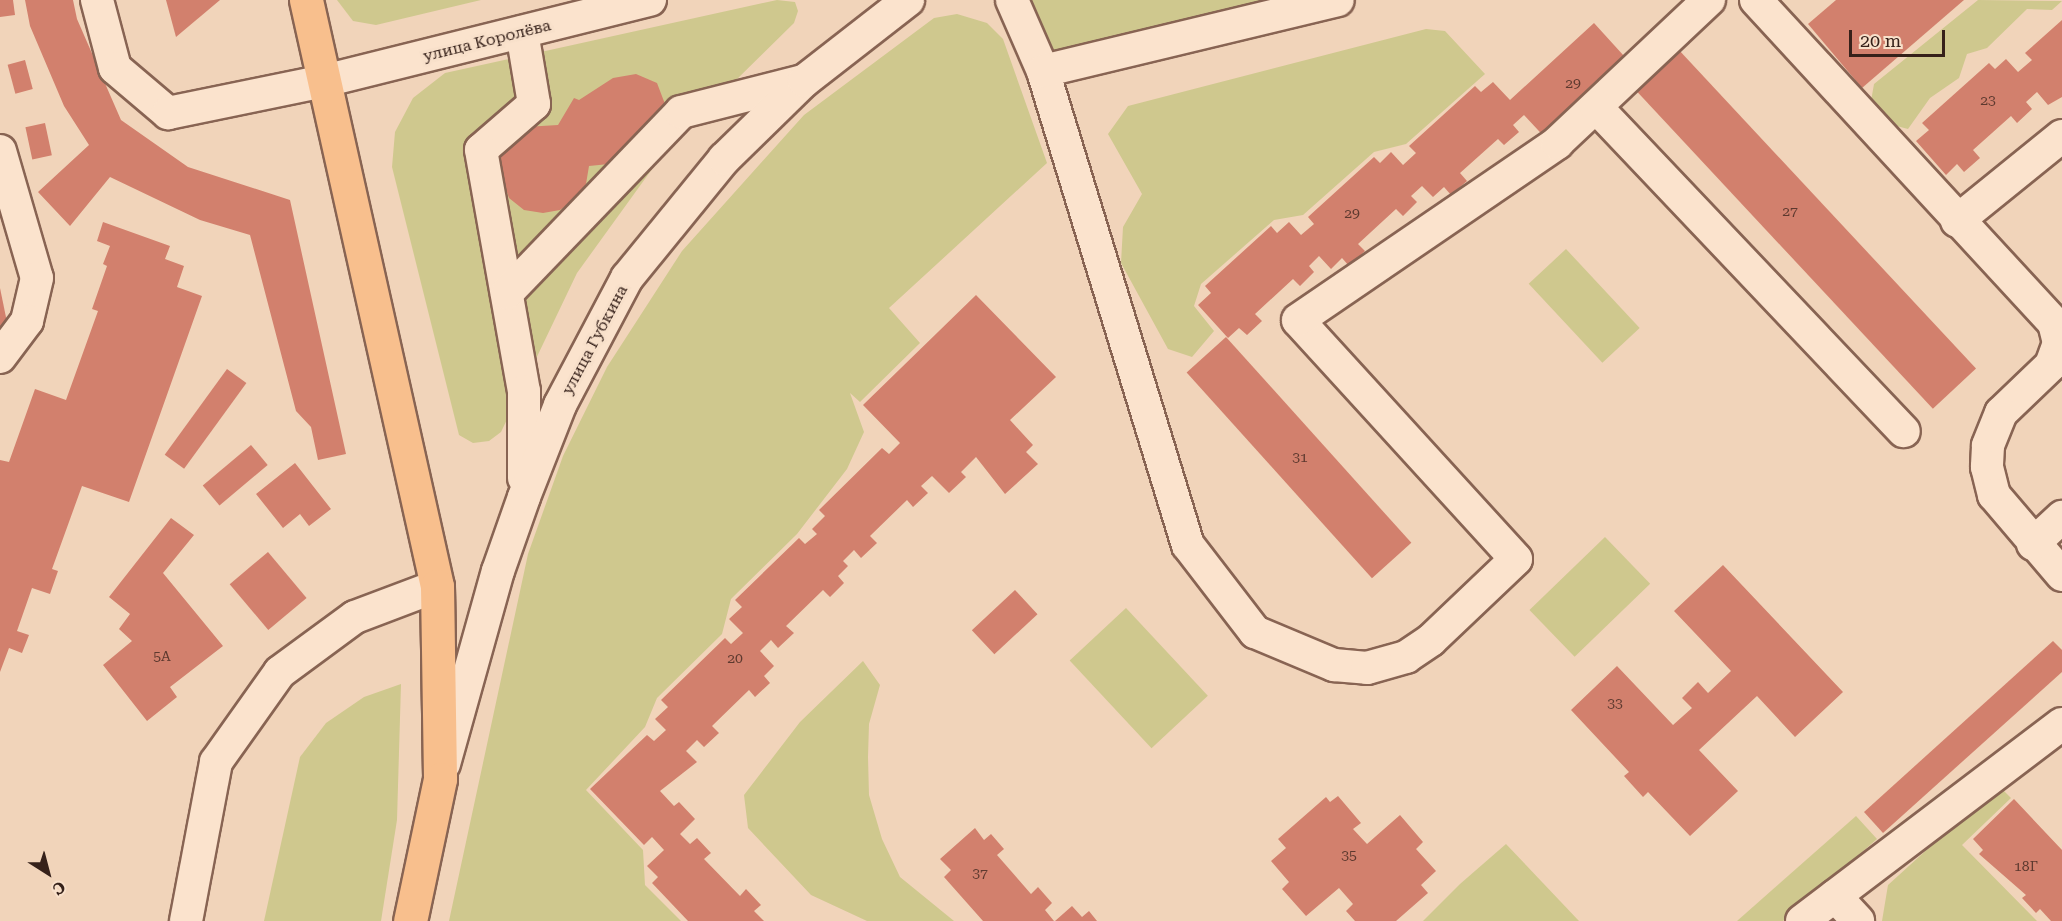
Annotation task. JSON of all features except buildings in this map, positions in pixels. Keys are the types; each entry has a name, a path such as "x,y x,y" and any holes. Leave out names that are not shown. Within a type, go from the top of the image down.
{"main road":[{"name":"улица Губкина","path":"306,0 437,586 440,779 410,921"}],"street":[{"name":"улица Королёва","path":"97,0 115,68 168,113 324,81 650,0"},
{"name":"улица Губкина","path":"440,779 498,571 524,497 560,405 627,278 724,159 804,81 908,0"},
{"path":"1012,0 1043,71 1188,545 1255,633 1334,665 1368,668 1406,657 1431,640 1516,559 1298,320 1557,143 1709,0"},
{"path":"1043,71 1338,0"},
{"path":"1756,0 1957,221 2054,323 2059,343 2051,365 2001,413 1988,446 1994,495 2033,544 2062,575"},
{"path":"522,32 534,104 481,150 524,391 524,497"},
{"path":"507,293 681,112 804,81"},
{"path":"1596,107 1904,431"},
{"path":"1957,221 2062,136"},
{"path":"0,151 37,278 27,321 0,357"},
{"path":"2033,544 2062,517"},
{"path":"186,921 216,762 280,672 355,616 437,586"},
{"path":"1803,921 2062,724"},
{"path":"1835,896 1858,921"}],"shaded area":[{"path":"337,0 481,0 376,25 353,21"},
{"path":"777,0 795,2 798,11 794,23 668,147 577,273 501,432 489,441 473,443 459,435 392,167 395,132 413,98 445,73"},
{"path":"1024,0 1315,0 1048,64"},
{"path":"1978,0 2062,1 2052,10 2027,9 1987,48 1967,54 1959,78 1930,98 1908,129 1893,125 1871,101 1874,84"},
{"path":"957,14 987,23 1003,39 1047,163 889,308 920,343 860,402 850,393 864,432 847,469 797,534 731,599 722,634 657,698 645,727 586,790 643,850 645,885 681,921 449,921 528,554 563,456 607,367 682,251 804,115 934,18"},
{"path":"1426,29 1445,31 1485,74 1406,144 1374,152 1303,215 1274,220 1201,284 1194,306 1214,331 1192,357 1168,349 1121,263 1123,227 1142,194 1108,134 1128,106"},
{"path":"1566,249 1640,328 1602,363 1529,284"},
{"path":"1605,537 1650,584 1575,657 1529,610"},
{"path":"1126,608 1208,696 1152,748 1070,661"},
{"path":"863,661 880,685 869,724 868,757 869,795 882,839 900,877 954,921 867,921 811,895 748,828 744,795 800,722"},
{"path":"401,684 397,820 381,921 264,921 300,757 326,723 364,697"},
{"path":"1998,785 2011,798 1962,845 2037,921 1882,921 1888,885"},
{"path":"1856,816 1877,839 1783,921 1737,921"},
{"path":"1506,844 1579,921 1423,921 1460,884"}]}
